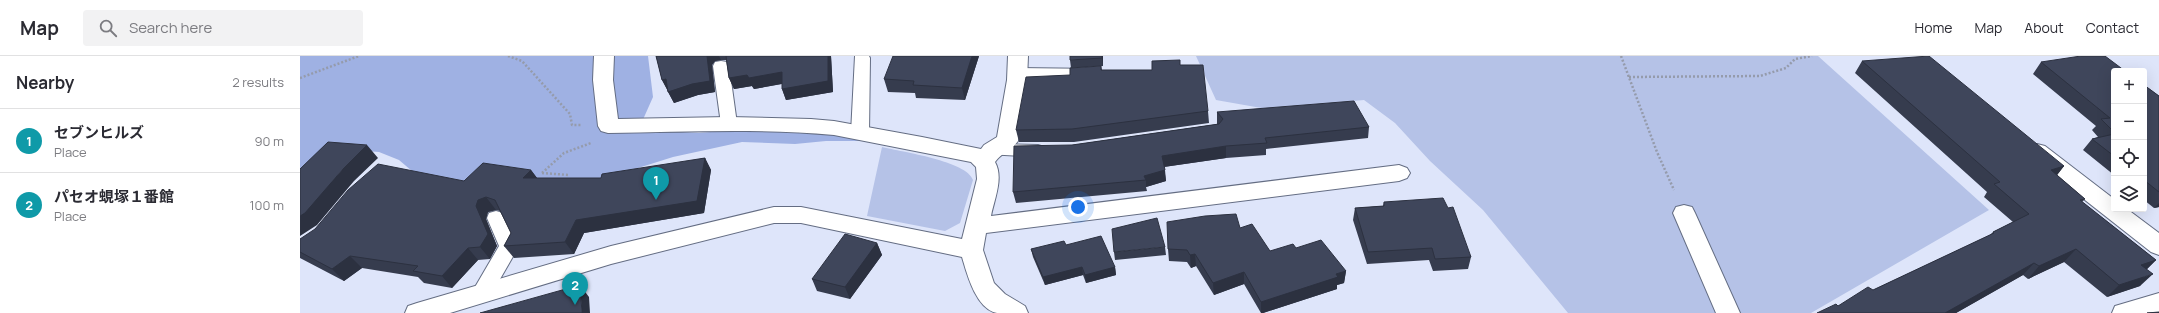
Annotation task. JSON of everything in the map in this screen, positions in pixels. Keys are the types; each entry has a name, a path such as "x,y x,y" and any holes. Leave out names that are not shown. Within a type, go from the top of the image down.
{"street":[{"path":"604,56 603,80 608,126 729,124 811,126 922,144 978,156 989,156 1007,141 1018,65"},
{"path":"2020,138 2159,246"},
{"path":"989,156 988,180 971,250 984,288 996,302 1016,313"},
{"path":"977,226 1399,174"},
{"path":"1684,213 1728,313"},
{"path":"417,313 617,254 774,216 801,215 971,250"},
{"path":"2124,313 2159,303"}],"lane":[{"path":"860,133 862,58"},
{"path":"1018,65 1061,75 1107,72"},
{"path":"721,66 729,124"},
{"path":"989,156 1053,150"},
{"path":"481,294 509,246 496,218"}],"path":[{"path":"300,78 359,56"},
{"path":"508,56 522,61 540,79 570,114 572,125 608,126"},
{"path":"1621,56 1657,152 1684,213"},
{"path":"1629,77 1760,76 1786,68 1795,59 1812,56"},
{"path":"554,158 542,173 569,175"}],"shaded area":[{"path":"300,56 648,56 653,97 641,124 646,130 699,133 745,129 804,129 863,141 826,141 795,144 742,142 673,157 584,185 463,185 412,171 399,160 379,152 352,150 300,173"},
{"path":"1196,56 1818,56 1989,210 1811,313 1568,313 1483,210 1430,161 1395,123 1364,100 1267,109 1216,100"},
{"path":"882,147 933,158 968,173 973,180 960,223 945,231 867,216"}],"building":[{"path":"656,56 707,56 710,81 692,84 668,92 666,79 662,80"},
{"path":"726,56 828,56 828,81 782,89 782,72 749,78 747,75 729,78"},
{"path":"893,56 972,56 962,88 913,85 914,81 884,79"},
{"path":"1070,56 1102,56 1102,58 1070,60"},
{"path":"1929,56 2064,166 2051,170 2085,199 2080,200 2156,260 2141,265 2153,274 2119,285 2076,249 2039,266 2034,263 1945,313 1817,313 1836,304 1838,306 1868,287 1873,290 1994,233 1993,232 2029,214 1994,184 2000,182 1862,61"},
{"path":"2081,56 2105,56 2121,68 2111,68 2111,129 2101,119 2110,118 2041,62"},
{"path":"1180,60 1180,65 1203,65 1208,111 1072,129 1016,130 1026,77 1070,75 1070,68 1101,66 1101,70 1152,70 1152,61"},
{"path":"2147,87 2159,96 2159,192 2147,182"},
{"path":"1354,101 1369,127 1265,138 1267,143 1226,146 1162,156 1165,170 1144,176 1146,180 1013,192 1014,146 1072,145 1219,124 1223,119 1217,112"},
{"path":"2111,135 2111,154 2092,139"},
{"path":"328,142 367,145 343,169 305,213 300,216 300,169"},
{"path":"705,158 697,201 576,220 565,242 504,246 511,233 495,200 486,197 478,200 476,206 488,234 480,247 468,248 442,276 413,271 418,266 350,256 332,269 300,252 300,239 315,229 348,190 378,164 464,181 483,163 531,170 523,178 601,178 602,174"},
{"path":"1443,198 1448,208 1453,207 1471,257 1435,259 1432,248 1368,252 1355,208 1384,206 1384,202"},
{"path":"1236,214 1240,228 1252,224 1270,251 1293,244 1296,248 1321,240 1346,271 1336,274 1338,277 1261,302 1244,272 1213,283 1195,254 1190,255 1187,250 1168,249 1167,222 1205,216"},
{"path":"1157,218 1165,247 1114,252 1112,229"},
{"path":"845,234 877,243 845,287 812,279"},
{"path":"1101,236 1115,267 1085,275 1082,267 1043,277 1031,249 1064,241 1066,245"},
{"path":"580,285 582,313 480,313"}],"place":[{"name":"セブンヒルズ","path":"656,200"},
{"name":"パセオ蜆塚１番館","path":"575,305"}]}
